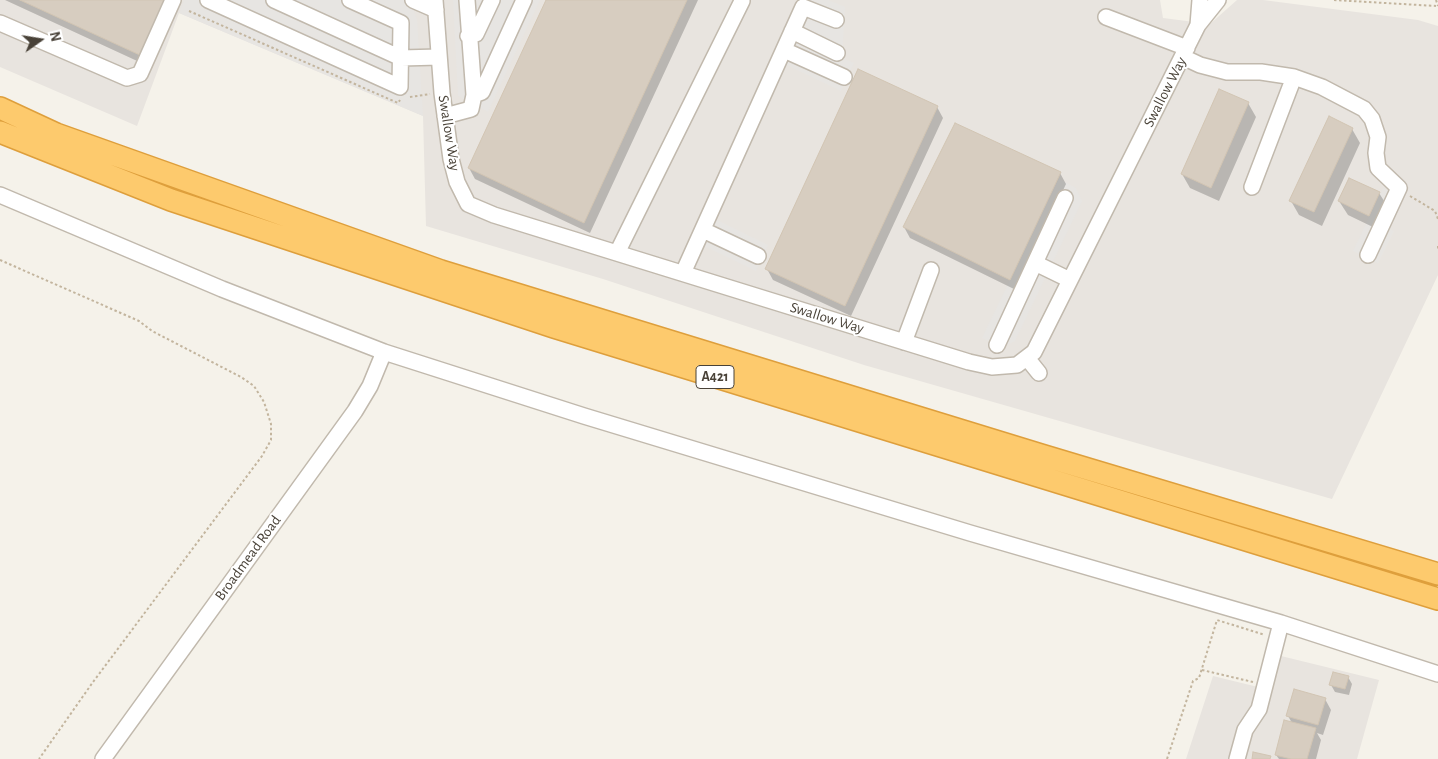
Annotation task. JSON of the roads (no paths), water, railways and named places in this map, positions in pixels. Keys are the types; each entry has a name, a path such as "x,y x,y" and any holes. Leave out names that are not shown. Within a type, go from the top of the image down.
{"highway":[{"name":"A421","path":"0,108 56,134 441,271 1051,458 1438,574"},
{"name":"A421","path":"0,132 171,200 554,328 1438,599"}],"street":[{"path":"0,23 127,78 140,74 173,0"},
{"path":"208,0 400,87 401,24 350,0"},
{"path":"274,0 401,58 440,57"},
{"path":"413,0 436,5"},
{"path":"445,116 471,109 474,95 468,36 467,0"},
{"path":"468,36 476,34 492,0"},
{"path":"474,95 482,92 524,0"},
{"name":"Swallow Way","path":"436,5 445,116 457,182 468,204 494,215 904,342 992,367 1017,365 1034,352 1198,25 1200,0"},
{"name":"Swallow Way","path":"1198,25 1206,18 1218,0"},
{"path":"617,253 742,1"},
{"path":"683,273 803,7 836,20"},
{"path":"1106,17 1185,52 1200,65 1228,72 1261,72 1294,77 1322,87 1364,109 1372,119 1378,137 1376,153 1378,168 1398,191 1368,255"},
{"path":"792,31 838,52"},
{"path":"784,50 844,77"},
{"path":"1252,187 1294,77"},
{"path":"0,195 222,289 384,352 584,416 951,528 1281,623 1438,674"},
{"path":"997,345 1064,198"},
{"path":"703,230 758,256"},
{"path":"1034,263 1070,280"},
{"path":"904,342 931,270"},
{"name":"Broadmead Road","path":"102,759 356,411 370,386 384,352"},
{"path":"1027,358 1039,372"},
{"path":"1237,759 1245,730 1259,709 1281,623"}]}
